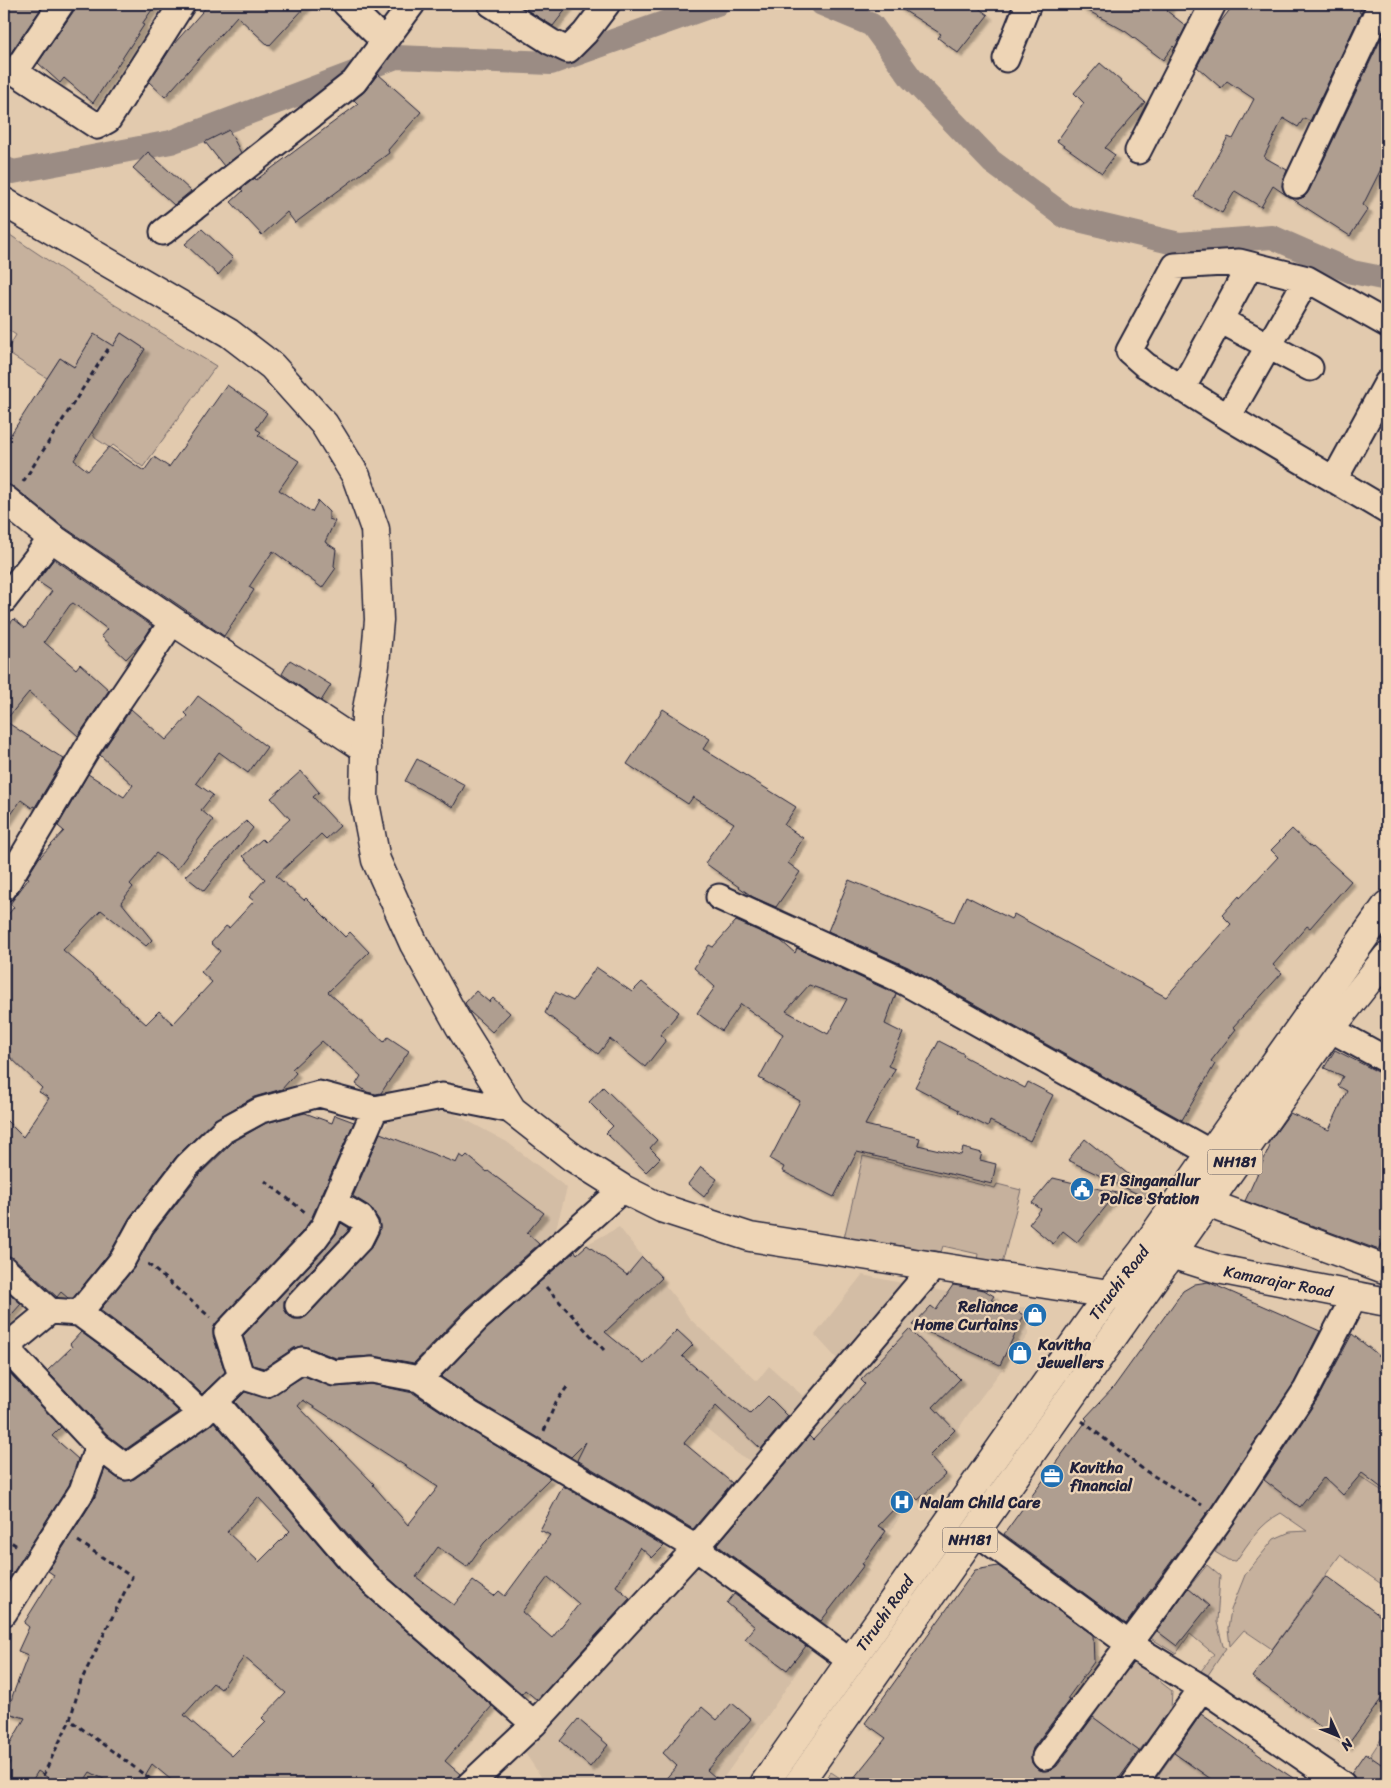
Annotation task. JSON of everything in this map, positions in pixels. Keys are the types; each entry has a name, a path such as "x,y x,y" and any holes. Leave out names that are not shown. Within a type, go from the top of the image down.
{"main road":[{"path":"4,202 229,333 272,366 324,424 356,476 375,529 379,620 375,665 366,714 364,798 376,860 414,944 459,1025 512,1110 572,1157 623,1189 660,1208 750,1237 1109,1294 1141,1296"},
{"path":"6,501 52,538 366,749"},
{"name":"Tiruchi Road","path":"764,1784 1109,1294 1142,1252 1210,1153 1387,905"},
{"name":"NH181","path":"1141,1296 1330,1029 1387,957"},
{"path":"1207,1203 1387,1270"},
{"name":"Kamarajar Road","path":"1171,1254 1218,1269 1387,1302"},
{"name":"Tiruchi Road","path":"798,1784 1141,1296"}],"street":[{"path":"61,4 15,72 97,126 108,120 182,4"},
{"path":"346,4 383,42"},
{"path":"163,232 354,82 412,4"},
{"path":"490,4 551,42 568,50 585,33 607,4"},
{"path":"1006,59 1028,4"},
{"path":"1138,151 1213,4"},
{"path":"1296,185 1381,4"},
{"path":"1387,324 1307,279 1238,262 1175,266 1128,351 1145,365 1182,389 1387,511"},
{"path":"1182,389 1250,265"},
{"path":"1228,417 1307,279"},
{"path":"1220,320 1310,368"},
{"path":"1334,480 1384,399"},
{"path":"4,600 52,538"},
{"path":"4,888 88,747 173,621"},
{"path":"718,897 901,980 1210,1153"},
{"path":"1330,1029 1387,1060"},
{"path":"79,1313 123,1259 141,1226 187,1166 224,1130 261,1110 319,1094 375,1109 442,1096 512,1110"},
{"path":"241,1376 227,1332 313,1241 324,1226 375,1109"},
{"path":"419,1379 477,1319 623,1189"},
{"path":"298,1305 360,1239 365,1231 366,1226 361,1218 334,1202"},
{"path":"470,1784 534,1724 696,1548 935,1265"},
{"path":"4,1269 50,1311 79,1313 209,1408 372,1582 534,1724"},
{"path":"1046,1757 1222,1515 1306,1390 1355,1295"},
{"path":"50,1311 5,1348 98,1446 126,1467 209,1408 241,1376"},
{"path":"241,1376 266,1384 302,1360 334,1372 372,1370 419,1379 472,1415 696,1548 851,1661"},
{"path":"4,1613 82,1491 98,1446"},
{"path":"976,1532 1128,1644 1202,1688 1335,1782"},
{"path":"1134,1784 1202,1688"}],"path":[{"path":"6,501 110,346"},
{"path":"265,1181 324,1226"},
{"path":"128,1248 227,1332"},
{"path":"531,1270 604,1350"},
{"path":"531,1450 547,1425 556,1402 567,1387"},
{"path":"1063,1408 1144,1470 1211,1511 1222,1515"},
{"path":"39,1784 70,1720 80,1681 132,1577 59,1528"},
{"path":"70,1720 157,1784"}],"shaded area":[{"path":"4,231 115,305 216,366 143,467 113,445 110,448 95,438 92,432 145,349 121,333 113,346 94,335 74,367 60,358 47,378 6,352 16,335 4,327"},
{"path":"440,1106 507,1142 567,1188 554,1236 537,1252 534,1250 539,1244 386,1193 353,1174 366,1150 397,1112"},
{"path":"863,1156 995,1188 997,1184 1021,1190 1002,1264 977,1260 978,1254 943,1246 941,1252 844,1238"},
{"path":"619,1227 690,1319 757,1381 769,1366 803,1396 839,1361 815,1335 862,1275 1027,1308 1028,1335 969,1413 763,1723 719,1784 546,1784 523,1750 686,1549 752,1462 738,1454 695,1419 658,1376 616,1341 587,1288 565,1256"},
{"path":"1294,1433 1387,1494 1387,1588 1340,1555 1272,1649 1244,1630 1230,1646 1228,1628 1231,1610 1245,1575 1274,1539 1290,1532 1307,1531 1281,1513 1261,1528 1250,1540 1236,1561 1228,1560 1215,1552"},
{"path":"1207,1565 1220,1576 1217,1622 1223,1646 1226,1648 1208,1675 1201,1671 1214,1654 1190,1634 1176,1654 1149,1637"},
{"path":"1131,1659 1172,1691 1171,1709 1139,1751 1090,1715"},
{"path":"1387,1730 1387,1773 1368,1759"},
{"path":"1174,1753 1218,1784 1152,1784"},
{"path":"831,1772 849,1784 823,1784"}],"building":[{"path":"4,4 44,4 4,63"},
{"path":"75,4 156,4 93,103 64,78 60,83 38,63 73,12"},
{"path":"209,4 308,4 269,46 237,16 165,97 149,82 173,45"},
{"path":"517,4 570,4 553,26"},
{"path":"894,4 973,4 988,15 958,53 938,38 941,34"},
{"path":"1076,4 1171,4 1167,11 1186,26 1175,48 1173,46 1163,60 1125,31"},
{"path":"1234,4 1364,4 1310,121 1304,118 1298,127 1283,118 1264,157 1287,170 1282,186 1286,195 1273,186 1261,207 1235,191 1222,213 1194,197 1228,137 1233,139 1254,99 1227,81 1221,88 1197,67 1219,24"},
{"path":"1387,26 1387,157 1363,205 1368,209 1350,236 1291,198 1298,199 1304,197 1309,191"},
{"path":"1100,63 1145,102 1105,148 1115,155 1102,173 1057,141 1084,103 1074,93"},
{"path":"378,74 421,112 388,150 389,153 295,223 287,212 262,235 231,202 243,191 241,189 255,178 256,180 358,104 354,100 365,91"},
{"path":"229,130 241,153 224,166 205,142"},
{"path":"148,152 191,191 174,205 133,168"},
{"path":"202,229 233,258 218,275 185,244"},
{"path":"121,333 145,349 74,460 88,471 109,447 144,471 154,457 169,467 227,385 267,413 256,429 261,432 258,435 299,461 279,490 312,512 318,501 329,512 329,519 335,521 325,542 336,549 334,566 336,568 322,588 273,551 249,587 254,590 224,636 61,525 14,487 4,484 4,445 60,358 74,367 94,334 113,346"},
{"path":"54,559 152,626 142,642 126,659 101,636 107,629 73,603 70,605 44,642 76,669 80,664 109,690 78,736 29,692 5,721 64,759 35,807 33,806 32,808 21,800 4,825 4,630 14,619 25,628 52,591 37,581"},
{"path":"290,660 331,685 321,701 282,674"},
{"path":"198,696 267,747 248,773 219,752 196,783 213,795 201,810 213,820 177,869 156,853 130,884 133,887 121,902 152,940 146,946 101,910 63,950 146,1024 159,1011 173,1024 212,982 201,972 220,951 211,943 226,926 229,928 254,901 249,897 265,879 243,856 262,839 265,842 290,819 271,798 301,771 319,792 313,797 340,826 326,839 321,834 276,876 304,900 306,898 345,937 350,932 369,952 328,992 384,1042 388,1037 409,1051 381,1093 376,1094 367,1092 356,1084 361,1076 322,1041 292,1069 296,1073 282,1089 254,1097 214,1120 176,1157 130,1217 111,1251 73,1298 68,1298 61,1292 57,1297 14,1258 4,1255 4,1118 23,1137 49,1098 39,1092 42,1088 4,1051 4,920 14,907 10,904 29,878 27,877 39,858 64,831 58,826 88,774 124,797 133,785 100,755 131,709 166,740 188,716 185,713"},
{"path":"663,709 710,739 703,749 796,807 784,825 803,838 788,863 800,872 776,907 753,897 705,863 734,823 693,797 688,804 627,764"},
{"path":"417,759 465,785 453,807 405,781"},
{"path":"246,821 253,828 204,891 185,876"},
{"path":"1292,829 1351,881 1310,928 1307,926 1273,965 1282,973 1233,1027 1236,1029 1211,1061 1215,1064 1182,1120 908,967 828,931 849,880 954,922 966,896 1011,919 1014,914 1166,997 1231,924 1222,915 1278,857 1271,850"},
{"path":"736,921 781,941 795,953 797,948 896,994 885,1024 903,1033 888,1066 895,1069 865,1125 920,1138 918,1145 961,1155 963,1148 982,1153 980,1160 996,1164 992,1184 857,1152 834,1197 782,1171 784,1167 770,1159 800,1101 759,1078 783,1034 741,1004 722,1031 697,1013 715,987 694,968 709,945 713,947","holes":["809,985 847,999 828,1034 786,1011"]},
{"path":"596,967 632,992 642,982 679,1012 660,1035 666,1040 645,1067 610,1039 598,1054 545,1013 555,992 573,1001"},
{"path":"476,991 489,1002 493,998 510,1013 492,1032 470,1012 465,1003"},
{"path":"939,1041 964,1054 963,1056 1025,1088 1028,1082 1053,1095 1030,1141 990,1121 988,1127 915,1087"},
{"path":"1335,1050 1387,1075 1387,1234 1379,1250 1245,1201 1270,1146 1267,1145 1290,1113 1329,1130 1347,1091 1338,1086 1343,1076 1324,1068"},
{"path":"603,1087 657,1140 650,1148 660,1158 646,1172 606,1133 613,1126 589,1102"},
{"path":"305,1113 332,1123 335,1115 354,1122 311,1219 302,1232 216,1323 213,1329 213,1336 225,1372 202,1394 164,1358 100,1310 134,1268 153,1234 198,1176 233,1142 266,1123"},
{"path":"380,1133 456,1163 460,1155 464,1158 467,1155 487,1172 544,1213 527,1233 539,1244 467,1308 414,1363 374,1356 336,1358 301,1346 294,1348 264,1368 252,1365 243,1336 323,1251 336,1234 341,1223 349,1228 348,1231 284,1301 284,1309 289,1316 294,1319 302,1319 308,1315 373,1245 379,1233 379,1220 369,1206 353,1196"},
{"path":"1085,1139 1150,1192 1146,1198 1068,1160"},
{"path":"701,1167 717,1179 704,1197 688,1184"},
{"path":"1053,1178 1117,1193 1077,1242 1063,1231 1053,1244 1029,1224 1041,1209 1032,1203"},
{"path":"587,1245 627,1275 642,1257 662,1278 605,1332 644,1364 677,1330 693,1345 682,1356 750,1414 768,1396 788,1416 761,1449 716,1406 684,1443 732,1483 693,1529 577,1460 586,1442 571,1457 480,1403 441,1377 487,1329 575,1251 577,1254"},
{"path":"1208,1282 1320,1331 1294,1383 1211,1507 1126,1624 1004,1534 1087,1420 1085,1418 1113,1388 1183,1291 1195,1284"},
{"path":"953,1285 984,1290 994,1296 991,1300 1024,1315 1000,1365 913,1325 931,1306 936,1310"},
{"path":"4,1288 21,1304 4,1323"},
{"path":"909,1329 960,1379 933,1407 955,1430 929,1456 946,1474 918,1500 910,1492 878,1526 886,1531 862,1564 864,1565 821,1621 717,1545 809,1436 813,1440 865,1384 861,1380"},
{"path":"81,1332 146,1380 179,1412 126,1449 108,1435 47,1371 72,1347 70,1344"},
{"path":"1352,1334 1387,1362 1387,1492 1362,1473 1343,1495 1324,1477 1300,1507 1264,1480 1318,1398"},
{"path":"4,1367 61,1427 52,1436 78,1459 69,1485 4,1587"},
{"path":"304,1376 335,1387 371,1384 413,1393 550,1478 484,1543 467,1567 438,1547 416,1577 454,1605 473,1581 494,1596 499,1591 505,1596 550,1535 540,1530 563,1486 664,1546 652,1558 640,1547 616,1586 630,1598 537,1700 525,1690 522,1694 382,1572 235,1402 245,1392 268,1398","holes":["303,1400 438,1487 408,1525 374,1484 298,1406","548,1577 579,1604 552,1638 522,1612"]},
{"path":"214,1422 338,1567 362,1592 492,1706 445,1761 460,1774 456,1779 456,1784 176,1784 152,1764 140,1784 113,1784 90,1772 82,1784 57,1784 38,1771 30,1784 4,1784 4,1775 10,1762 4,1759 4,1754 25,1718 8,1713 28,1655 18,1651 29,1627 24,1623 54,1575 48,1571 94,1499 105,1469 117,1478 125,1481 134,1479","holes":["258,1497 290,1531 259,1562 227,1532","244,1657 286,1693 262,1718 266,1722 232,1756 184,1715 213,1683 221,1689"]},
{"path":"998,1566 1093,1635 1094,1662 1067,1699 1069,1700 1033,1748 1032,1763 1037,1769 1043,1771 1051,1770 1057,1766 1093,1717 1139,1751 1115,1784 849,1784 886,1738 865,1723 975,1570"},
{"path":"1326,1576 1387,1621 1387,1691 1347,1746 1252,1677"},
{"path":"1188,1588 1209,1606 1177,1646 1157,1631"},
{"path":"734,1594 806,1646 787,1670 745,1639 755,1627 727,1603"},
{"path":"732,1703 751,1719 707,1770 723,1784 661,1784 677,1766 663,1753 702,1707 717,1720"},
{"path":"1201,1714 1302,1784 1218,1784 1174,1753"},
{"path":"578,1719 608,1745 590,1767 560,1741"},
{"path":"1365,1753 1387,1768 1387,1784 1356,1784 1355,1778 1351,1773"}],"waterway":[{"path":"4,168 13,172 171,142 396,57 551,63 717,4"},
{"path":"822,4 872,25 911,78 992,162 1066,217 1179,244 1272,237 1352,272 1387,279"}],"place":[{"name":"E1 Singanallur Police Station","path":"1082,1189"},
{"name":"Reliance Home Curtains","path":"1035,1315"},
{"name":"Kavitha Jewellers","path":"1020,1353"},
{"name":"Kavitha financial","path":"1052,1476"},
{"name":"Nalam Child Care","path":"902,1502"}]}
